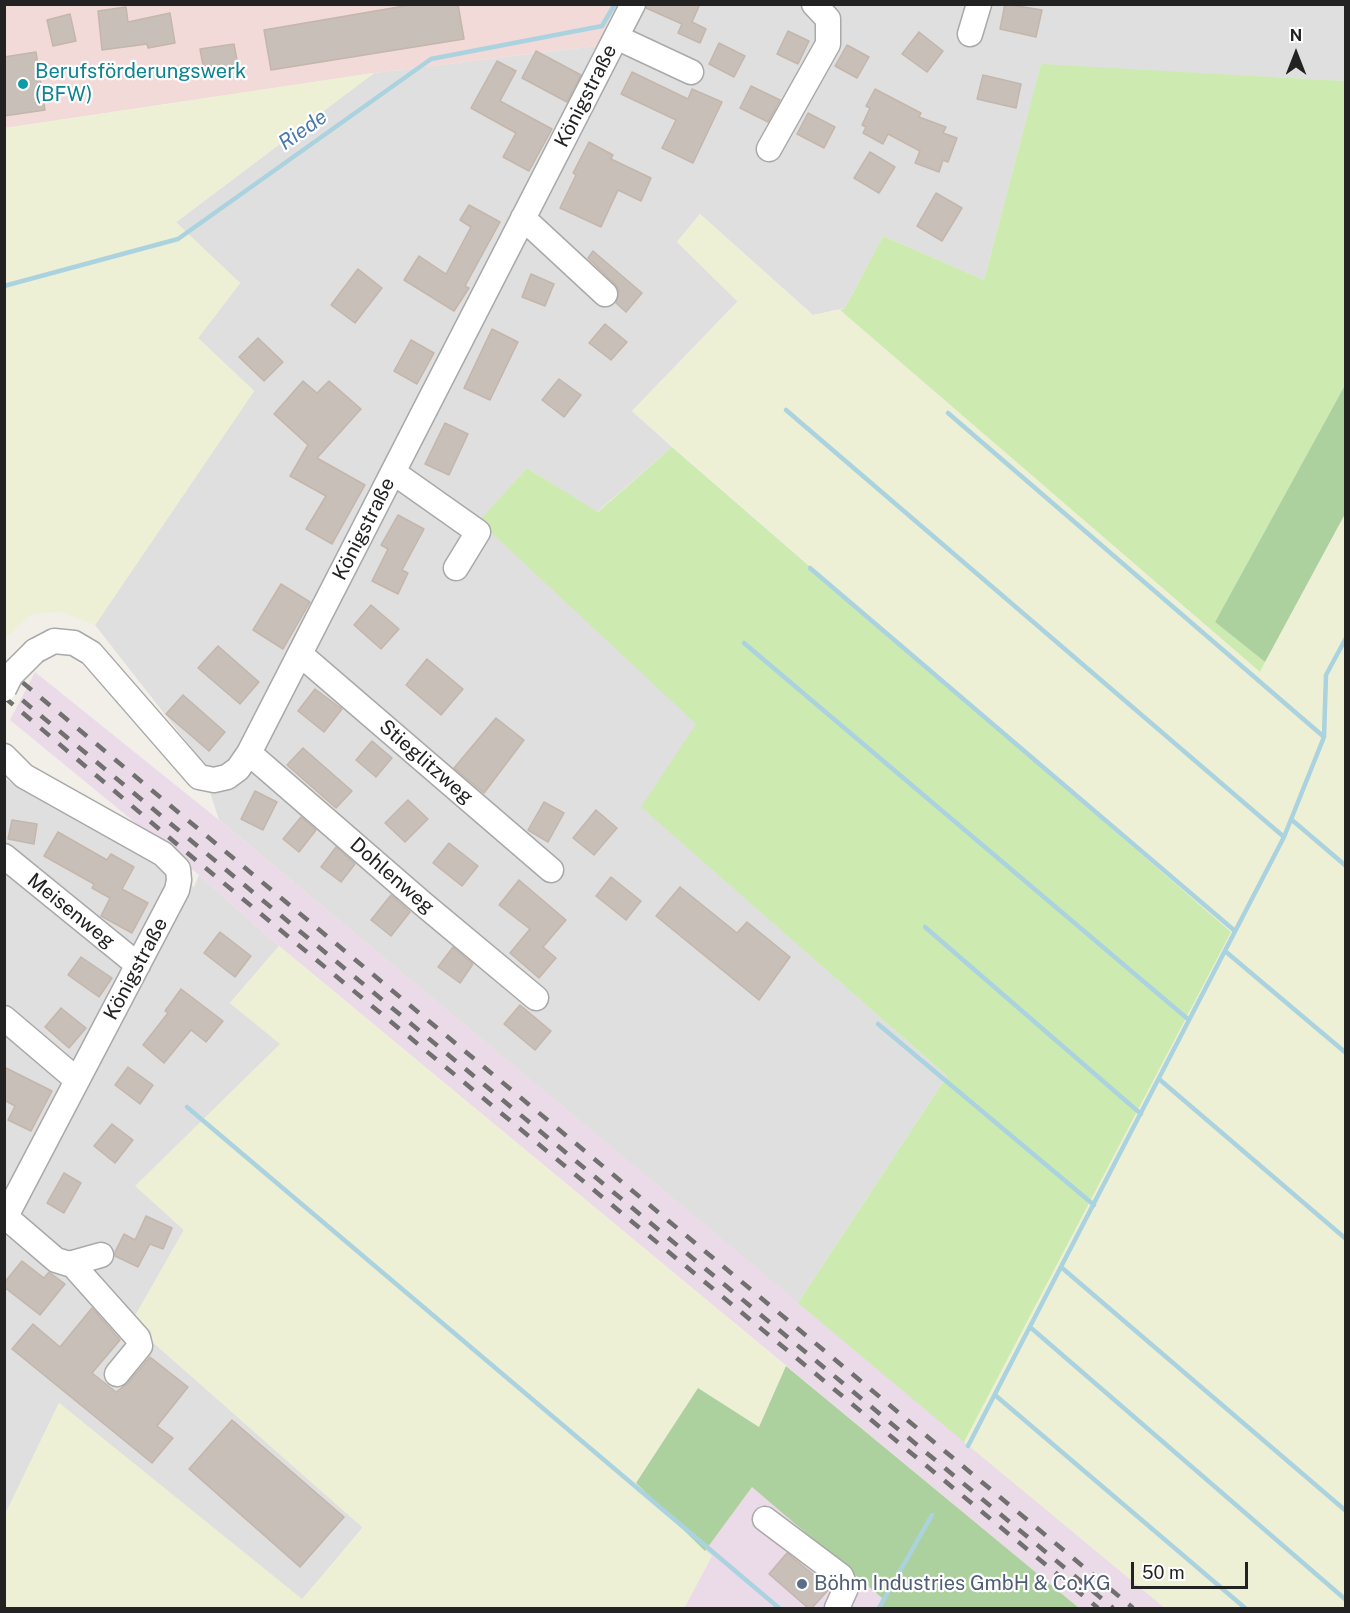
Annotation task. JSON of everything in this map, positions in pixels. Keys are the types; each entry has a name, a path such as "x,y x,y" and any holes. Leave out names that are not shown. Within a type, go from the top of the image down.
{"street":[{"name":"Königstraße","path":"4,690 11,675 35,651 54,642 74,643 91,653 199,777 214,780 227,777 238,770 249,753 633,4"},
{"path":"769,149 828,44 828,19 814,4"},
{"path":"970,34 979,4"},
{"path":"616,37 691,72"},
{"path":"524,218 604,294"},
{"path":"393,472 478,532 456,568"},
{"name":"Stieglitzweg","path":"300,654 552,870"},
{"name":"Dohlenweg","path":"249,753 536,998"},
{"name":"Königstraße","path":"4,756 24,776 163,854 178,869 177,890 5,1218"},
{"name":"Meisenweg","path":"4,856 138,965"},
{"path":"4,1018 77,1080"},
{"path":"5,1218 56,1260 71,1263 101,1256"},
{"path":"71,1263 138,1338 140,1346 117,1374"},
{"path":"765,1519 841,1576 846,1588 837,1608"}],"shaded area":[{"path":"5,5 633,5 613,44 374,73 5,128"},
{"path":"633,5 1345,5 1345,81 1041,65 984,280 883,236 845,308 813,315 700,214 677,242 738,301 632,411 672,447 597,512 527,468 480,521 697,724 642,807 947,1076 798,1303 219,820 199,758 95,625 254,391 198,338 240,283 175,223 374,73 613,44"},
{"path":"35,672 219,820 1165,1608 1079,1608 279,946 199,875 10,720"},
{"path":"5,779 165,867 183,882 194,887 199,875 279,946 230,1003 281,1044 136,1186 184,1230 131,1323 363,1527 302,1600 59,1403 5,1516"},
{"path":"752,1486 882,1598 877,1608 684,1608 711,1557 705,1551"}],"green space":[{"path":"1041,64 1345,81 1345,385 1215,622 1265,662 1260,672 840,310 845,308 883,236 984,280"},
{"path":"374,73 176,222 240,283 198,338 254,391 95,625 61,612 32,614 5,638 5,128"},
{"path":"700,214 812,315 840,310 1259,672 1345,514 1345,1608 1165,1608 964,1442 1231,932 632,411 738,302 677,242"},
{"path":"1345,385 1345,514 1265,662 1215,622"},
{"path":"672,447 1231,932 964,1442 798,1303 947,1076 641,807 696,724 479,521 527,468 598,512"},
{"path":"279,946 786,1366 759,1427 698,1388 636,1482 712,1556 684,1608 5,1608 4,1516 59,1403 302,1599 363,1528 131,1323 184,1230 135,1186 280,1044 230,1003"},
{"path":"786,1366 1079,1608 877,1608 882,1598 752,1487 705,1551 636,1483 698,1388 759,1427"}],"building":[{"path":"416,4 458,4 464,39 271,70 264,30"},
{"path":"647,4 700,4 692,22 706,29 700,43 678,33 682,24 646,8"},
{"path":"1005,4 1042,10 1036,37 1000,29"},
{"path":"126,7 128,22 170,13 175,43 148,48 147,44 102,50 98,11"},
{"path":"70,14 76,41 53,46 47,20"},
{"path":"788,31 809,41 798,64 777,54"},
{"path":"919,32 943,51 927,72 902,54"},
{"path":"719,43 745,56 734,77 709,64"},
{"path":"234,44 238,66 204,71 200,49"},
{"path":"847,45 869,57 857,78 835,66"},
{"path":"536,51 581,75 567,102 522,78"},
{"name":"Berufsförderungswerk (BFW)","path":"36,52 45,110 4,116 4,57"},
{"path":"497,61 516,71 500,101 552,129 529,171 503,157 516,133 471,108"},
{"path":"632,72 688,99 692,89 722,102 693,163 662,148 676,120 621,94"},
{"path":"983,75 1021,84 1016,108 977,99"},
{"path":"751,86 780,100 768,122 740,108"},
{"path":"875,89 921,113 919,117 946,127 943,133 957,138 948,162 943,160 939,172 915,163 920,151 888,134 883,144 863,133 866,127 862,125 870,108 866,106"},
{"path":"808,113 835,127 824,148 797,134"},
{"path":"589,142 613,155 611,159 651,178 641,201 618,190 601,227 560,208 576,175 573,173"},
{"path":"870,152 895,167 879,193 854,178"},
{"path":"936,193 962,208 942,241 917,226"},
{"path":"469,205 500,222 465,286 469,288 454,311 404,280 419,256 446,274 471,227 460,220"},
{"path":"593,251 642,293 626,312 616,303 619,290 615,284 588,258"},
{"path":"358,269 382,288 355,323 331,305"},
{"path":"531,274 554,284 545,306 522,297"},
{"path":"605,324 627,342 611,360 589,343"},
{"path":"492,329 518,342 490,400 464,388"},
{"path":"258,338 283,362 264,381 239,357"},
{"path":"411,340 434,353 417,384 394,371"},
{"path":"559,379 581,395 564,417 542,400"},
{"path":"303,381 317,393 329,381 361,409 317,458 365,485 332,544 306,529 326,496 290,476 308,445 274,414"},
{"path":"445,423 468,434 449,475 425,464"},
{"path":"398,515 424,529 402,570 408,573 398,594 372,581 388,549 381,545"},
{"path":"281,584 310,602 283,649 253,630"},
{"path":"371,605 399,629 381,649 354,625"},
{"path":"218,646 259,682 240,704 198,668"},
{"path":"427,659 463,689 441,715 406,685"},
{"path":"315,689 342,709 324,732 298,711"},
{"path":"183,695 225,732 209,751 166,714"},
{"path":"496,718 524,740 484,793 454,768"},
{"path":"372,741 392,758 376,777 356,760"},
{"path":"303,748 352,791 336,808 287,765"},
{"path":"255,791 277,802 263,830 241,819"},
{"path":"408,800 428,819 405,842 385,823"},
{"path":"544,802 564,813 548,842 528,830"},
{"path":"596,810 617,828 594,855 573,838"},
{"path":"301,817 316,830 299,852 283,839"},
{"path":"12,820 37,824 34,844 8,839"},
{"path":"58,832 107,860 111,854 134,867 122,889 148,903 132,933 101,916 110,898 92,888 94,884 44,856"},
{"path":"449,843 478,866 462,886 433,863"},
{"path":"336,847 355,864 341,882 321,867"},
{"path":"611,877 641,901 626,920 596,896"},
{"path":"519,880 566,920 543,947 556,958 539,978 510,953 530,929 499,905"},
{"path":"680,887 737,933 747,922 790,957 759,1000 656,916"},
{"path":"391,895 410,912 391,936 371,920"},
{"path":"220,932 251,956 235,977 204,953"},
{"path":"453,947 473,964 460,983 438,967"},
{"path":"81,957 112,978 99,997 68,975"},
{"path":"181,989 223,1021 206,1042 191,1030 164,1063 143,1045 168,1013 165,1011"},
{"path":"520,1005 551,1031 535,1050 504,1024"},
{"path":"61,1008 86,1028 69,1048 45,1027"},
{"path":"4,1067 52,1091 31,1131 8,1120 15,1106 4,1100"},
{"path":"128,1067 153,1085 140,1104 115,1085"},
{"path":"112,1124 133,1140 115,1163 94,1146"},
{"path":"64,1173 81,1183 64,1213 47,1203"},
{"path":"146,1216 172,1228 163,1249 150,1244 138,1267 115,1256 115,1252 124,1234 135,1240"},
{"path":"22,1261 44,1278 49,1272 65,1284 40,1315 4,1287 4,1283"},
{"path":"92,1308 120,1340 92,1373 116,1392 128,1383 150,1357 188,1387 157,1426 173,1438 152,1463 12,1349 33,1324 60,1347"},
{"path":"232,1420 344,1517 300,1567 189,1469"},
{"path":"787,1553 830,1588 812,1608 808,1608 769,1574"}],"waterway":[{"name":"Riede","path":"4,286 178,239 431,59 602,26 615,4"},
{"path":"786,410 1284,837"},
{"path":"948,413 1324,737"},
{"path":"810,568 1235,931"},
{"path":"968,1446 1284,837 1324,737 1326,675 1346,638"},
{"path":"744,643 1189,1020"},
{"path":"1292,820 1346,866"},
{"path":"925,927 1141,1114"},
{"path":"1225,951 1346,1053"},
{"path":"878,1024 1094,1205"},
{"path":"1159,1079 1346,1239"},
{"path":"187,1107 779,1608"},
{"path":"1061,1267 1346,1511"},
{"path":"1030,1327 1346,1600"},
{"path":"995,1395 1245,1608"},
{"path":"879,1608 932,1515"}],"railway":[{"path":"4,667 1133,1608"},
{"path":"4,685 1113,1608"},
{"path":"4,697 185,851 1098,1608"}],"place":[{"name":"Berufsförderungswerk (BFW)","path":"23,84"},
{"name":"Böhm Industries GmbH & Co.KG","path":"802,1584"}]}
